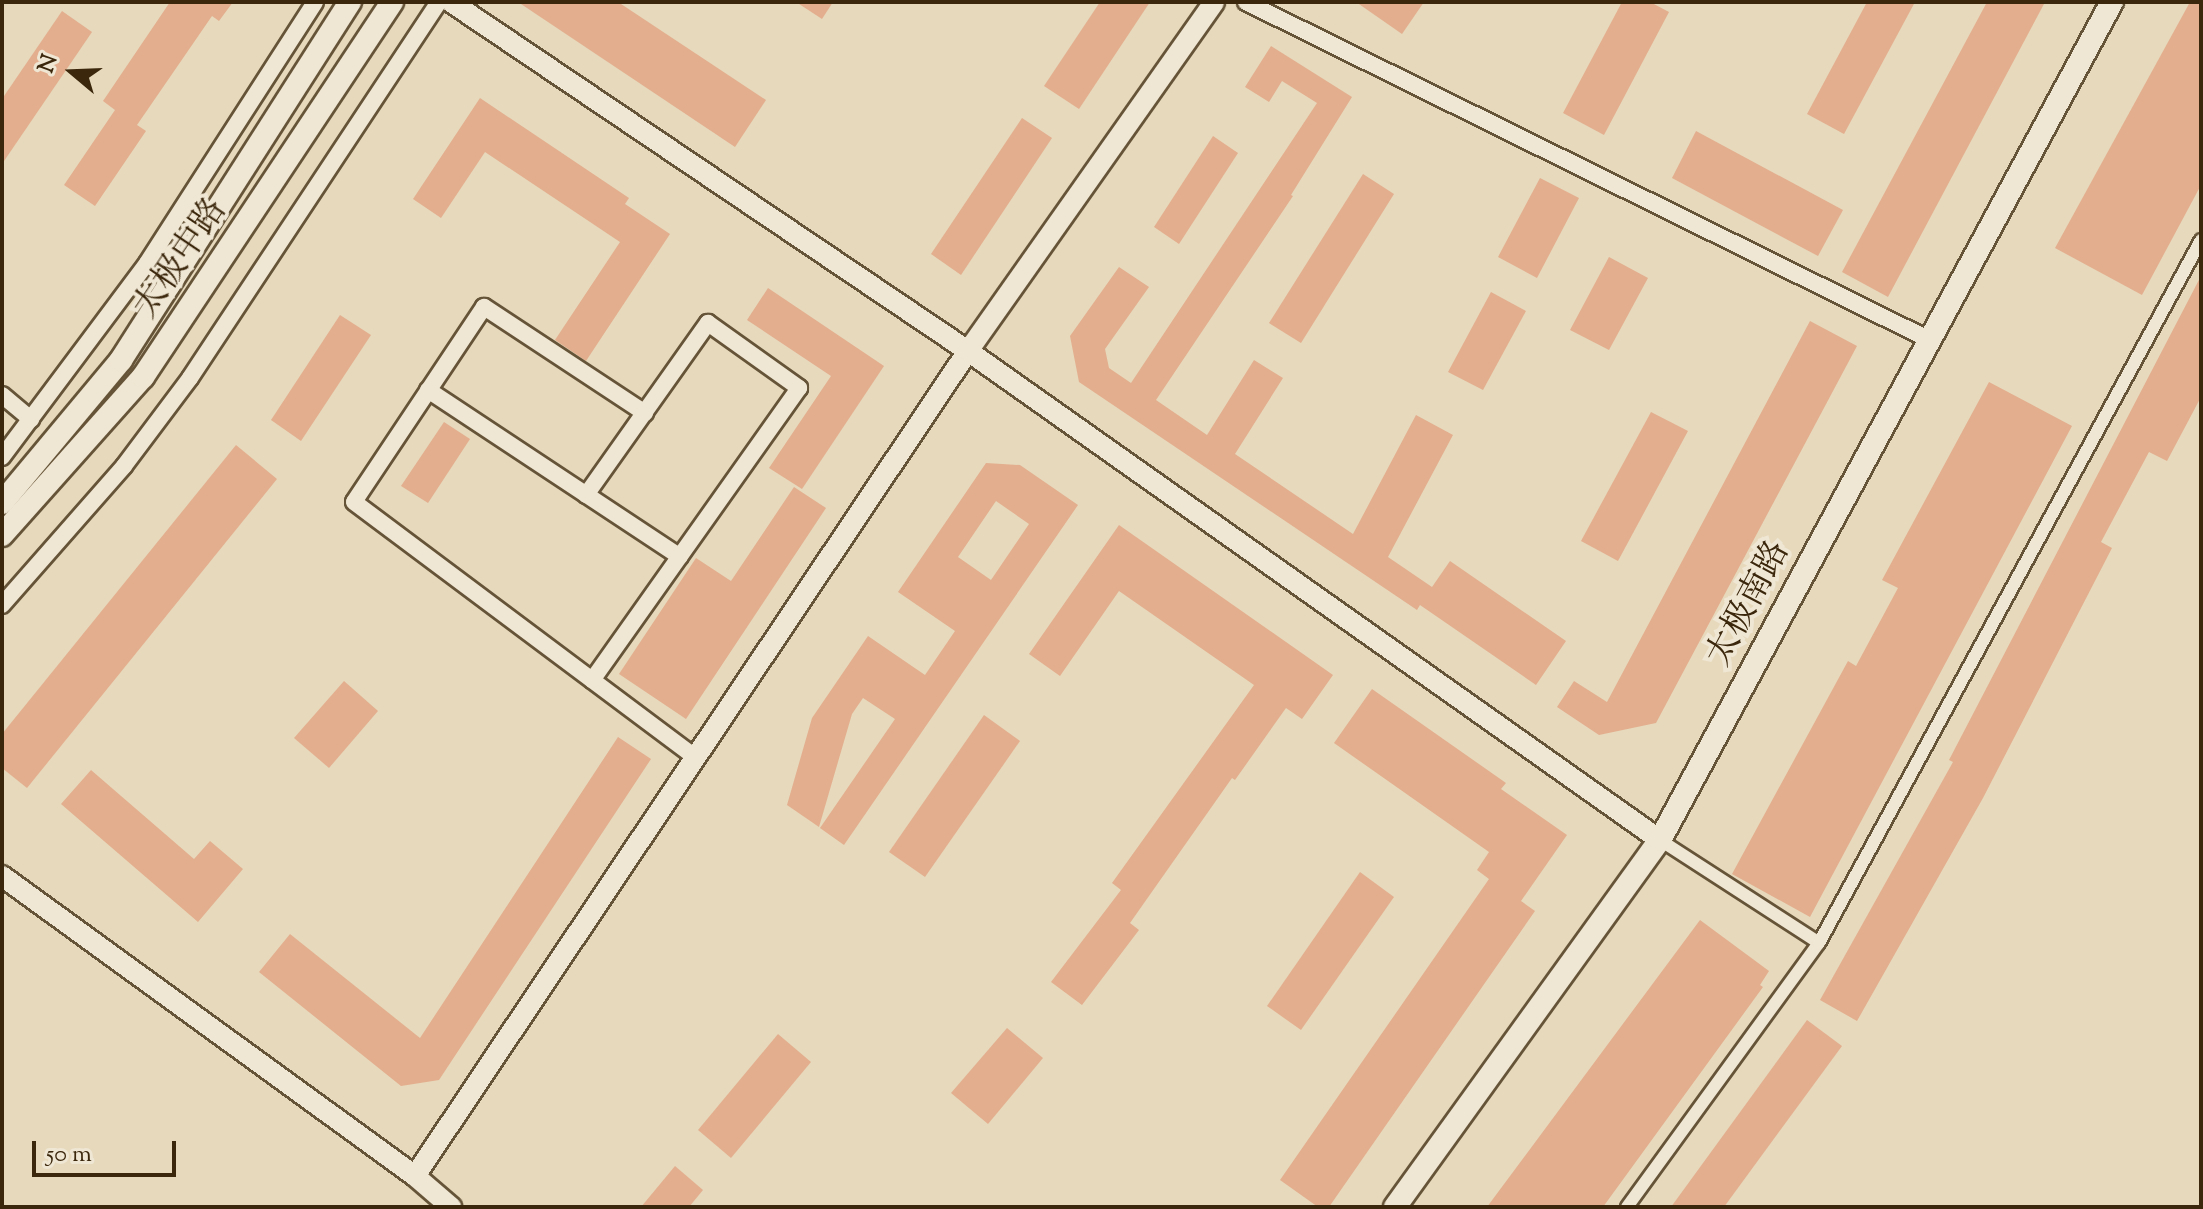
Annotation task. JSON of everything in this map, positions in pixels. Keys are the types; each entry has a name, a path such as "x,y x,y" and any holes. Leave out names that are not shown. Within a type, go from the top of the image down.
{"main road":[{"name":"太极中路","path":"2,503 121,360 350,2"},
{"name":"太极中路","path":"2,535 143,377 392,2"},
{"name":"太极南路","path":"1395,1207 1660,840 2112,2"}],"street":[{"path":"2,457 147,263 315,2"},
{"path":"2,605 124,466 190,378 439,2"},
{"path":"451,2 968,351 1660,840 1819,943"},
{"path":"415,1176 968,351 1214,2"},
{"path":"1246,2 1930,340"},
{"path":"1627,1207 1819,943 2201,240"},
{"path":"645,413 484,307 354,502 695,757"},
{"path":"586,495 708,323 799,388 592,680"},
{"path":"428,390 680,557"},
{"path":"2,395 31,419"},
{"path":"2,876 415,1176 451,1207"}],"building":[{"path":"170,2 233,2 219,21 212,16 137,125 146,131 95,206 64,185 115,110 103,101"},
{"path":"518,2 618,2 766,100 735,147"},
{"path":"796,2 833,2 822,19"},
{"path":"1100,2 1150,2 1079,109 1044,86"},
{"path":"1356,2 1424,2 1402,34"},
{"path":"1622,2 1650,2 1669,12 1604,135 1563,113"},
{"path":"1867,2 1915,2 1844,134 1807,114"},
{"path":"1987,2 2045,2 1888,297 1842,272"},
{"path":"2190,2 2201,2 2201,185 2142,295 2055,248"},
{"path":"62,11 92,32 2,164 2,99"},
{"path":"1271,46 1352,97 1293,196 1156,400 1207,435 1254,360 1283,378 1235,454 1353,534 1416,415 1453,435 1388,557 1432,587 1450,561 1566,641 1536,685 1420,605 1417,610 1079,382 1070,336 1119,267 1149,287 1105,349 1109,368 1131,383 1317,103 1282,81 1269,102 1245,87"},
{"path":"480,98 629,198 625,204 670,234 586,361 555,340 620,242 485,152 441,218 413,199"},
{"path":"1022,118 1052,138 961,275 931,254"},
{"path":"1696,131 1843,210 1818,256 1672,178"},
{"path":"1213,136 1238,153 1179,244 1154,227"},
{"path":"1363,174 1394,194 1301,343 1269,323"},
{"path":"1540,178 1579,198 1537,278 1498,257"},
{"path":"1609,257 1648,278 1609,350 1570,330"},
{"path":"2201,276 2201,397 2167,461 2149,452 2101,542 2112,548 1983,798 1857,1021 1820,1000 1953,762 1949,760"},
{"path":"768,288 884,366 802,489 769,468 831,376 747,320"},
{"path":"1491,292 1526,311 1483,390 1448,372"},
{"path":"340,315 371,335 301,441 271,420"},
{"path":"1810,321 1857,346 1656,723 1599,735 1557,707 1574,681 1607,702"},
{"path":"1989,382 2072,426 1810,917 1732,874 1848,661 1856,666 1898,588 1882,580"},
{"path":"1651,412 1688,431 1618,561 1581,541"},
{"path":"444,422 470,439 428,503 401,486"},
{"path":"236,445 277,479 27,788 2,768 2,734"},
{"path":"986,463 1020,465 1078,505 844,845 820,828 895,719 863,698 852,714 819,827 787,805 812,718 868,636 925,675 955,631 898,592","holes":["996,501 1029,524 991,580 958,557"]},
{"path":"794,487 826,508 686,719 619,674 696,558 731,581"},
{"path":"1119,525 1333,675 1302,719 1286,708 1235,780 1232,778 1130,923 1139,930 1082,1005 1051,982 1121,890 1112,883 1254,685 1119,591 1060,676 1029,654"},
{"path":"344,681 378,711 329,768 294,738"},
{"path":"1372,689 1506,783 1501,789 1567,835 1521,901 1535,911 1329,1207 1318,1207 1280,1180 1489,879 1477,870 1489,852 1334,743"},
{"path":"984,715 1020,741 925,877 889,852"},
{"path":"618,737 651,759 439,1080 401,1086 259,972 290,934 420,1038"},
{"path":"91,770 194,859 210,841 243,869 198,922 61,804"},
{"path":"1360,872 1394,897 1301,1030 1267,1006"},
{"path":"1700,920 1769,971 1760,985 1763,987 1603,1207 1487,1207"},
{"path":"1807,1020 1842,1046 1724,1207 1671,1207"},
{"path":"1007,1028 1043,1058 988,1124 951,1093"},
{"path":"778,1034 811,1062 731,1158 698,1130"},
{"path":"675,1166 703,1190 689,1207 641,1207"}]}
